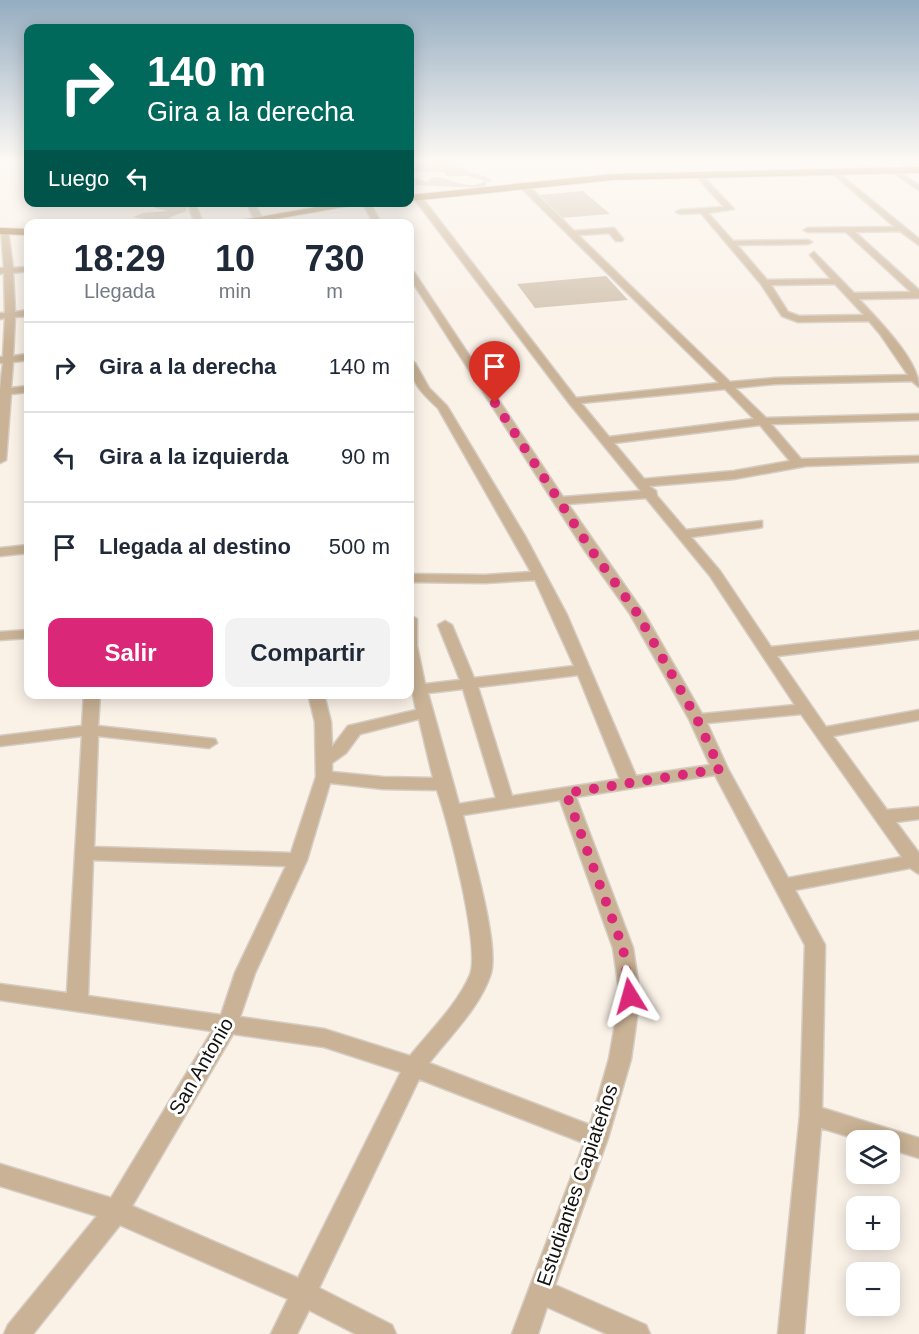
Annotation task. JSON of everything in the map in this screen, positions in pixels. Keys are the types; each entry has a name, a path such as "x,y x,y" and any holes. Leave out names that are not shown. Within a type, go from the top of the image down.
{"main road":[{"path":"2,231 24,232"}],"street":[{"path":"434,223 573,401 684,534 769,652 805,709 917,864 782,886"},
{"path":"563,223 763,421 798,463"},
{"path":"713,223 765,283 785,314 793,318 872,318"},
{"path":"896,223 919,243"},
{"path":"808,230 903,229"},
{"path":"573,233 610,230 619,239"},
{"path":"848,230 919,295"},
{"path":"0,460 5,316 2,231"},
{"path":"730,243 808,242"},
{"path":"814,255 884,332 917,380"},
{"path":"5,271 24,269"},
{"path":"414,278 592,551 637,613 697,719 720,769 815,945 811,1115 791,1334"},
{"path":"765,283 839,281"},
{"path":"853,296 919,295"},
{"path":"5,316 24,314"},
{"path":"4,359 24,357"},
{"path":"414,370 425,390 442,406 540,576 631,783"},
{"path":"573,401 725,385 917,380"},
{"path":"3,392 24,389"},
{"path":"606,441 763,421 919,417"},
{"path":"643,483 734,475 798,463 919,459"},
{"path":"560,501 652,494"},
{"path":"684,534 758,525"},
{"path":"0,552 24,549"},
{"path":"414,578 485,579 540,576"},
{"path":"445,625 469,682 506,803"},
{"path":"0,636 24,634"},
{"path":"769,652 919,635"},
{"path":"284,1334 414,1067 469,996 481,972 482,939 453,811 442,784 414,665"},
{"path":"419,689 583,670"},
{"path":"77,1004 92,699"},
{"name":"San Antonio","path":"17,1334 116,1211 228,1023 245,973 298,860 323,769 322,722 317,699"},
{"path":"697,719 805,709"},
{"path":"425,713 354,730 323,769 383,783 442,784"},
{"path":"822,733 919,715"},
{"path":"0,741 90,730 209,743"},
{"path":"453,811 720,769"},
{"name":"Estudiantes Capiateños","path":"525,1334 597,1138 620,1059 630,996 623,948 566,793"},
{"path":"882,817 919,813"},
{"path":"85,853 298,860"},
{"path":"0,992 324,1038 414,1067 597,1138"},
{"path":"811,1115 919,1148"},
{"path":"0,1175 116,1211 305,1294 382,1334"},
{"path":"539,1291 637,1334"}],"shaded area":[{"path":"606,276 628,300 535,308 517,284"}],"route":[{"path":"495,403 592,551 637,613 697,719 720,769 566,793 623,948 630,996"}]}
